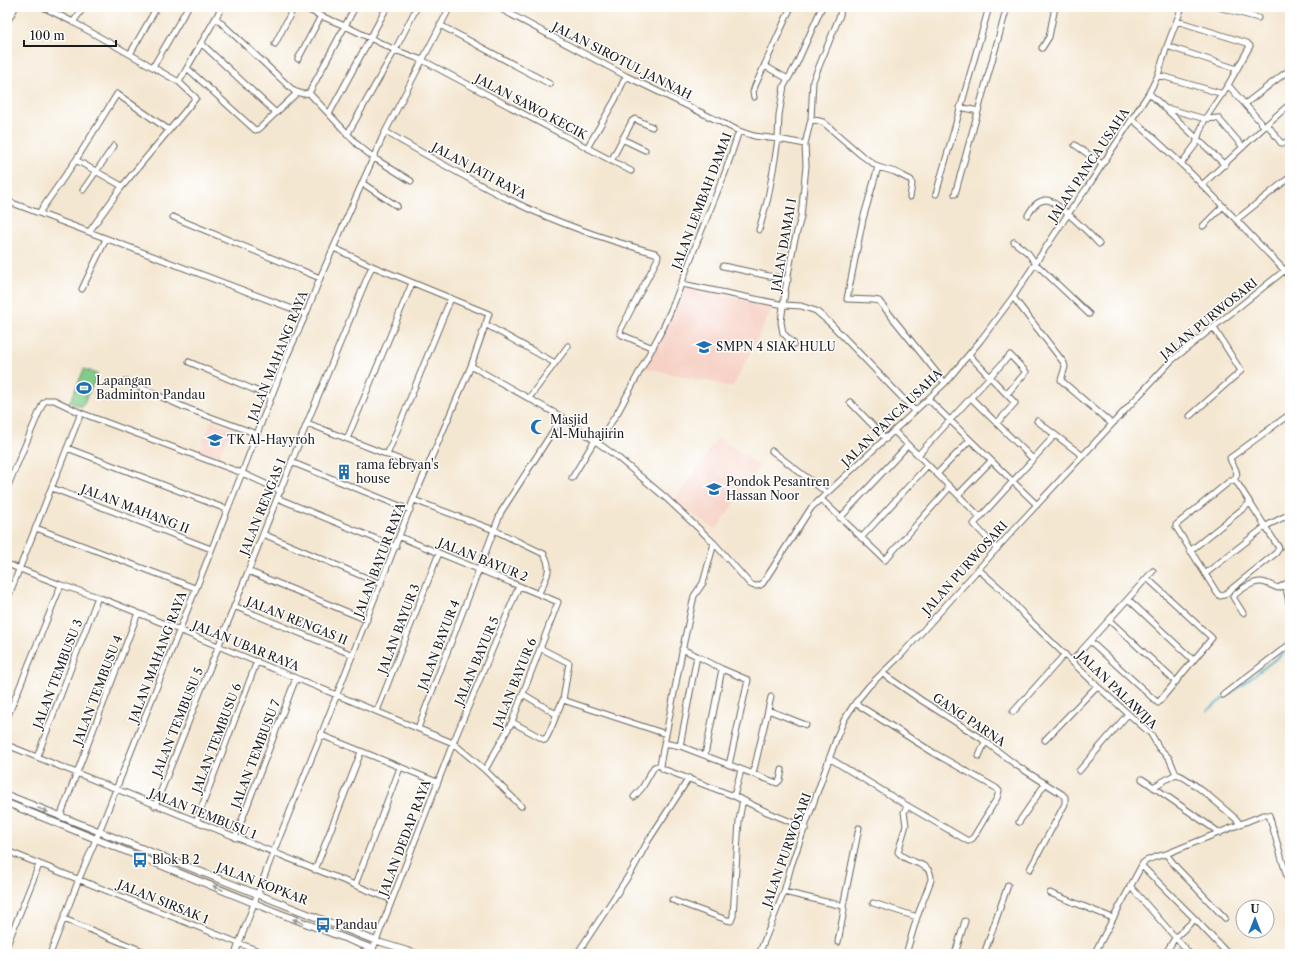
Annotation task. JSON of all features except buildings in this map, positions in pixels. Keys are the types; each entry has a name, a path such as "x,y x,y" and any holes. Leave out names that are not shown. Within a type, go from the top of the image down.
{"street":[{"path":"7,21 15,7"},
{"path":"43,7 153,67 178,82 196,98 122,186 89,232"},
{"path":"73,22 84,7"},
{"path":"130,54 157,7"},
{"path":"153,67 188,7"},
{"path":"178,82 222,7"},
{"path":"275,44 294,7"},
{"name":"JALAN SAWO KECIK","path":"303,7 395,50 422,60 631,171"},
{"path":"309,93 355,7"},
{"path":"329,114 387,7"},
{"path":"347,135 395,50 417,7"},
{"name":"JALAN MAHANG RAYA","path":"50,954 180,630 210,549 287,356 362,183 422,60 450,7"},
{"name":"JALAN SIROTUL JANNAH","path":"497,7 626,76 739,131"},
{"path":"754,97 753,92 791,7"},
{"path":"760,230 768,198 778,138 779,115 784,86 796,65 822,7"},
{"path":"805,144 811,119 813,81 840,15 841,7"},
{"path":"936,194 989,7"},
{"path":"955,194 1007,7"},
{"path":"1042,48 1049,37 1055,7"},
{"name":"JALAN PANCA USAHA","path":"471,366 562,417 596,441 666,498 714,543 747,581 752,585 759,586 763,583 811,508 945,383 969,355 1013,297 1149,93 1158,75 1182,7"},
{"path":"1218,7 1258,18"},
{"path":"298,59 321,16"},
{"path":"216,18 297,93"},
{"path":"1177,21 1249,44 1250,46 1223,94 1205,119 1196,144 1181,164"},
{"path":"440,25 550,84"},
{"path":"202,43 276,112"},
{"path":"1167,46 1237,69"},
{"path":"765,66 788,79"},
{"path":"187,68 254,129 259,129 297,93 309,93 347,135 374,158 411,181"},
{"path":"1245,104 1284,73"},
{"path":"1158,75 1223,94"},
{"path":"587,148 615,100 626,76"},
{"path":"1228,85 1281,143 1284,143 1290,139"},
{"path":"1149,93 1225,165"},
{"path":"40,214 117,94 169,130"},
{"path":"1202,185 1290,104"},
{"path":"960,107 978,111"},
{"path":"1167,110 1170,109 1205,119 1218,118 1243,147"},
{"path":"1179,122 1186,113"},
{"path":"611,161 632,121 635,119 652,127"},
{"path":"811,119 823,122 861,155 878,167 894,172 911,180 912,184 910,197"},
{"path":"1132,119 1162,145 1290,276"},
{"name":"JALAN LEMBAH DAMAI","path":"572,478 596,441 618,412 653,348 672,309 725,173 739,131 754,136 778,138 805,144"},
{"name":"JALAN JATI RAYA","path":"386,132 512,202 564,224 655,253 658,256 620,329 620,333 622,335 653,348"},
{"path":"622,139 645,150"},
{"name":"JALAN DAMAI I","path":"794,344 782,330 788,280 801,217 806,166 805,144"},
{"path":"1075,145 1102,164"},
{"path":"83,190 114,146"},
{"path":"76,160 122,186"},
{"path":"878,167 863,219 847,299 873,300 879,302 945,383"},
{"path":"1236,220 1290,177"},
{"path":"362,183 397,206"},
{"path":"1028,215 1033,206 1039,202 1046,200 1050,201 1068,214 1099,244"},
{"path":"7,201 306,314"},
{"path":"1203,226 1223,206"},
{"path":"173,217 320,278"},
{"path":"82,289 106,239"},
{"path":"1014,242 1028,253 1036,264 1089,314"},
{"path":"334,248 372,266 489,314 485,324 555,363"},
{"name":"JALAN RENGAS I","path":"219,646 277,498 281,492 291,462 372,266"},
{"path":"723,266 788,280"},
{"name":"JALAN PURWOSARI","path":"759,954 784,892 791,866 844,720 855,703 869,686 902,654 997,548 1171,361 1290,266"},
{"path":"346,439 412,283"},
{"path":"682,284 784,305 801,306 816,311 915,411"},
{"path":"1013,297 1064,363 1065,367 1061,380 1112,424"},
{"path":"387,455 451,298"},
{"name":"JALAN BAYUR RAYA","path":"235,954 273,853 426,470 471,366 485,324"},
{"path":"1190,416 1241,371 1214,328"},
{"path":"529,398 568,346"},
{"path":"969,355 1015,403 997,423"},
{"path":"918,455 1010,356 1026,372 1007,394"},
{"path":"189,362 271,398"},
{"path":"126,381 186,408 257,434"},
{"path":"971,398 1032,458"},
{"path":"928,399 1037,505"},
{"path":"7,488 9,476 43,402 47,400 54,400 82,413 242,472 281,492"},
{"path":"850,402 886,439"},
{"path":"7,600 82,413"},
{"path":"1233,480 1238,484 1279,548 1278,551 1224,595 1220,596 1176,529 1176,525 1237,476 1237,472 1231,463 1230,458 1290,414"},
{"name":"JALAN BAYUR 4","path":"418,728 501,512 562,417"},
{"path":"1037,421 1083,456"},
{"path":"307,423 426,470"},
{"path":"894,431 980,517"},
{"path":"997,548 974,524 1032,458 1055,435"},
{"path":"937,474 970,440"},
{"path":"840,518 908,445"},
{"path":"67,448 226,509"},
{"path":"772,451 827,493"},
{"path":"958,495 991,461"},
{"path":"291,462 410,510"},
{"path":"861,538 928,465"},
{"path":"821,499 884,560 950,487"},
{"name":"JALAN MAHANG II","path":"52,488 210,549"},
{"path":"277,498 396,547"},
{"path":"414,500 494,530 544,554 549,567 548,574 539,593"},
{"path":"1190,551 1250,503"},
{"path":"1205,574 1266,526 1290,514"},
{"path":"36,528 195,588"},
{"path":"263,534 381,584"},
{"name":"JALAN BAYUR 2","path":"400,537 558,602"},
{"path":"660,765 682,649 694,596 702,583 714,543"},
{"name":"JALAN BAYUR 3","path":"377,711 439,553"},
{"name":"JALAN UBAR RAYA","path":"7,564 138,613 453,743 485,770 521,806"},
{"name":"JALAN PALAWIJA","path":"978,569 1003,591 1025,616 1097,686 1151,734 1159,748 1169,758 1176,774"},
{"path":"248,571 367,620"},
{"path":"1072,661 1153,571"},
{"path":"1090,641 1158,703 1212,638 1147,578"},
{"path":"1243,613 1233,598 1245,588 1258,582 1270,584 1278,588 1288,583 1290,607"},
{"path":"7,718 61,585"},
{"name":"JALAN BAYUR 5","path":"453,743 519,586"},
{"name":"JALAN TEMBUSU 3","path":"37,758 98,597"},
{"path":"1128,599 1193,660"},
{"name":"JALAN BAYUR 6","path":"485,770 512,722 558,602"},
{"name":"JALAN RENGAS II","path":"234,606 353,655"},
{"name":"JALAN TEMBUSU 4","path":"60,817 138,613"},
{"path":"1109,620 1176,682"},
{"path":"1224,695 1290,644"},
{"name":"JALAN TEMBUSU 5","path":"155,806 219,646"},
{"path":"512,722 545,740 551,731 556,714 563,700 568,663 540,648"},
{"path":"682,649 748,680 729,765"},
{"path":"1013,712 1065,654"},
{"path":"680,746 697,656"},
{"name":"JALAN TEMBUSU 6","path":"196,822 257,662"},
{"path":"705,755 722,668"},
{"name":"GANG PARNA","path":"882,673 985,742 1016,765 1062,794 1066,801 1030,869"},
{"name":"JALAN TEMBUSU 7","path":"235,838 296,678"},
{"path":"1045,740 1097,686"},
{"path":"523,694 556,714"},
{"path":"753,774 771,697"},
{"path":"563,700 666,734"},
{"path":"830,758 908,806 968,840 973,838 997,798 999,791 996,788 934,753 855,703"},
{"path":"768,710 806,725"},
{"path":"1079,771 1128,714"},
{"path":"321,735 437,782"},
{"path":"979,756 985,742"},
{"name":"JALAN DEDAP RAYA","path":"372,952 453,743"},
{"path":"664,743 680,746 777,783 780,780 782,770"},
{"name":"JALAN TEMBUSU 1","path":"7,745 155,806 392,900"},
{"path":"315,870 361,752"},
{"path":"660,765 663,769 734,796 767,812 806,828"},
{"path":"634,797 642,788 654,767 660,765"},
{"path":"355,885 400,768"},
{"path":"734,796 741,770"},
{"path":"1153,787 1176,774 1182,775 1236,818 1240,824"},
{"path":"577,954 633,869 648,841 689,778"},
{"path":"1142,779 1220,833"},
{"path":"1019,822 1045,784"},
{"name":"JALAN KOPKAR","path":"7,795 258,895 376,940"},
{"path":"672,900 732,921 739,821 742,804 745,801"},
{"name":"JALAN KOPKAR","path":"7,803 95,840 360,945 372,952"},
{"path":"906,954 917,917 931,880 931,875 926,867 902,857 898,852 906,825 904,812 908,806"},
{"path":"1094,954 1105,936 1130,886 1146,860 1166,854 1265,814 1269,815 1290,887"},
{"path":"838,942 844,910 843,906 859,828"},
{"name":"JALAN SIRSAK 1","path":"7,851 266,954"},
{"path":"1166,854 1177,868 1224,918"},
{"path":"7,945 40,865"},
{"path":"1142,866 1228,954"},
{"path":"984,954 1008,885"},
{"path":"1130,886 1190,954"},
{"path":"784,892 843,906"},
{"path":"1050,893 1113,918"},
{"path":"873,903 917,917"},
{"path":"64,919 150,954"},
{"path":"1164,954 1175,938 1195,919"},
{"path":"955,954 965,921"},
{"path":"360,945 365,942 363,935"},
{"path":"376,940 419,954"}],"shaded area":[{"name":"SMPN 4 SIAK HULU","path":"684,287 773,307 733,387 645,368"},
{"name":"TK Al-Hayyroh","path":"211,421 231,428 218,460 199,452"},
{"name":"Pondok Pesantren Hassan Noor","path":"718,438 760,466 716,530 674,502"}],"green space":[{"name":"Lapangan Badminton Pandau","path":"84,369 98,374 82,407 70,402"}],"waterway":[{"path":"1207,711 1290,648"}],"place":[{"name":"SMPN 4 SIAK HULU","path":"704,347"},
{"name":"Lapangan Badminton Pandau","path":"84,388"},
{"name":"Masjid Al-Muhajirin","path":"538,427"},
{"name":"TK Al-Hayyroh","path":"215,440"},
{"name":"rama febryan's house","path":"344,472"},
{"name":"Pondok Pesantren Hassan Noor","path":"714,489"},
{"name":"Blok B 2","path":"140,860"},
{"name":"Pandau","path":"323,925"}]}
